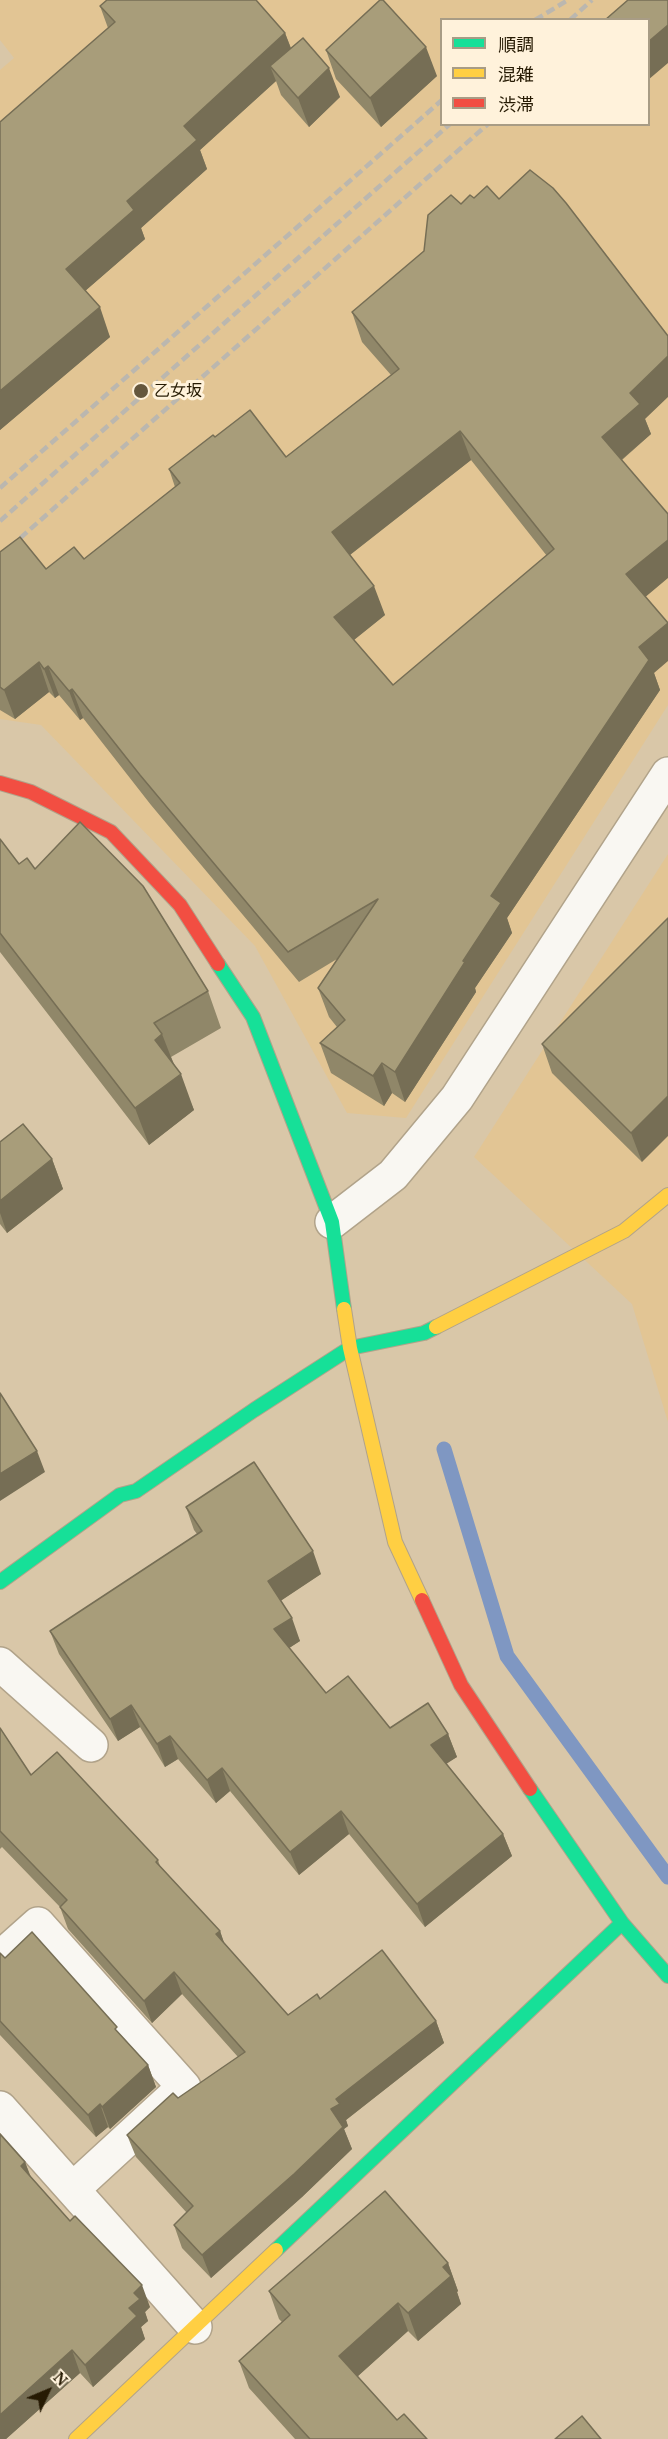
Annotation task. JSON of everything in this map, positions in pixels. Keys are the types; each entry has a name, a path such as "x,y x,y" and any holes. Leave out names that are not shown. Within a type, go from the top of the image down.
{"street":[{"path":"332,1222 393,1175 457,1098 668,774"},
{"path":"0,783 31,792 111,832 180,905 253,1017 332,1222 350,1348 395,1542 461,1685 622,1923 668,1976"},
{"path":"0,1582 120,1495 136,1491 350,1348 424,1333 624,1231 668,1195"},
{"path":"0,1665 91,1745"},
{"path":"76,2439 622,1923"},
{"path":"0,1958 39,1924 184,2087 73,2189"},
{"path":"0,2108 195,2327"}],"shaded area":[{"path":"0,0 668,0 668,705 406,1118 347,1113 255,946 41,725 0,719 0,70 14,58 0,40"},
{"path":"668,854 668,1422 632,1304 474,1157"}],"building":[{"path":"107,0 256,0 285,33 184,126 197,140 127,201 134,210 66,269 100,307 0,391 0,122 115,22 100,6"},
{"path":"380,0 383,0 426,47 370,98 326,50"},
{"path":"628,0 668,0 668,25 650,40 650,18 607,18"},
{"path":"303,38 329,68 298,98 270,66"},
{"path":"530,170 553,188 668,336 668,356 630,393 640,404 602,437 668,514 668,540 626,574 668,623 639,647 649,660 491,896 501,903 395,1072 382,1063 373,1076 320,1043 345,1020 318,988 378,899 288,952 140,775 72,689 69,691 48,666 44,669 39,662 4,690 0,687 0,552 20,537 46,569 74,547 84,559 180,483 169,469 250,410 286,457 399,369 352,312 424,251 428,215 451,195 461,204 470,195 474,198 487,186 499,199","holes":["460,431 554,549 393,685 334,617 374,586 332,532"]},
{"path":"80,822 143,886 208,991 154,1023 162,1034 155,1040 181,1074 135,1108 0,933 0,839 19,864 27,858 35,869"},
{"path":"668,918 668,1096 631,1133 542,1044"},
{"path":"23,1124 52,1159 0,1201 0,1142"},
{"path":"0,1393 37,1451 0,1474"},
{"path":"254,1462 313,1551 268,1581 292,1618 274,1629 326,1693 348,1676 390,1728 428,1703 448,1734 431,1745 503,1834 417,1904 341,1811 290,1852 222,1768 207,1780 170,1736 157,1744 131,1705 110,1719 50,1631 202,1531 186,1507"},
{"path":"0,1728 31,1775 57,1752 158,1860 156,1862 220,1931 216,1934 288,2015 317,1994 320,1999 382,1950 436,2021 336,2099 340,2104 331,2109 343,2127 294,2174 202,2255 174,2225 193,2206 127,2135 173,2093 178,2098 245,2052 174,1972 144,2001 60,1907 67,1900 0,1831"},
{"path":"32,1932 148,2065 102,2107 100,2104 88,2115 0,2021 0,1953 5,1958"},
{"path":"0,2134 25,2162 21,2166 70,2221 75,2216 142,2285 134,2293 140,2299 129,2308 137,2316 85,2365 72,2350 0,2415"},
{"path":"385,2191 448,2263 443,2267 451,2276 408,2313 398,2303 339,2356 397,2420 404,2414 427,2439 310,2439 239,2361 290,2315 269,2291"},
{"path":"582,2416 601,2439 555,2439"}],"waterway":[{"path":"444,1449 507,1656 668,1877"}],"railway":[{"path":"538,18 568,0"},
{"path":"572,18 592,0"},
{"path":"0,488 440,102"},
{"path":"0,521 448,126"},
{"path":"0,556 486,126"}],"traffic: fast":[{"path":"218,964 253,1017 332,1222 344,1309"},
{"path":"0,1582 120,1495 136,1491 350,1348 424,1333 436,1327"},
{"path":"530,1789 622,1923 668,1976"},
{"path":"276,2250 622,1923"}],"traffic: slow":[{"path":"436,1327 624,1231 668,1195"},
{"path":"344,1309 350,1348 395,1542 422,1600"},
{"path":"76,2439 276,2250"}],"traffic: jam":[{"path":"0,783 31,792 111,832 180,905 218,964"},
{"path":"422,1600 461,1685 530,1789"}],"place":[{"name":"乙女坂","path":"141,391"}]}
